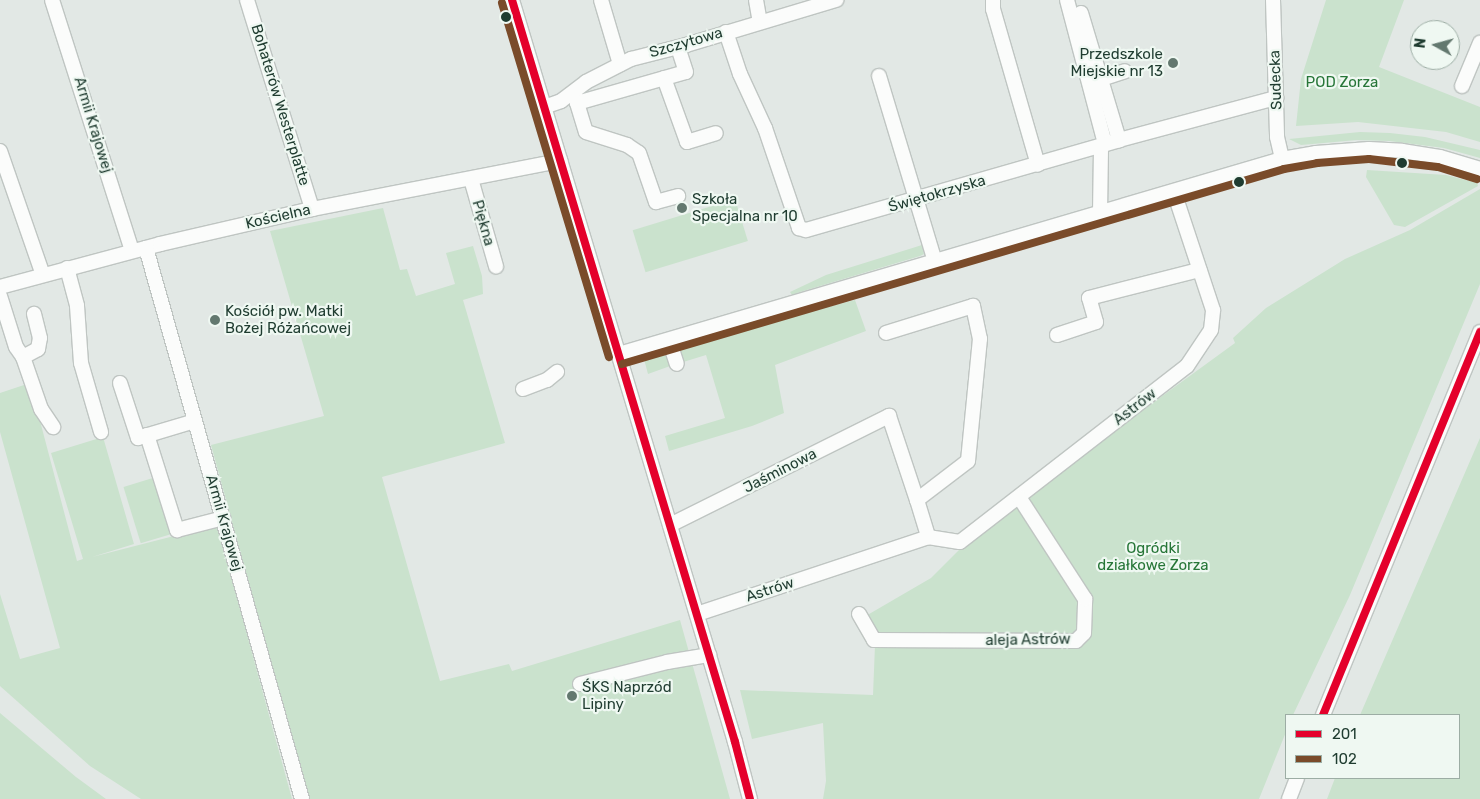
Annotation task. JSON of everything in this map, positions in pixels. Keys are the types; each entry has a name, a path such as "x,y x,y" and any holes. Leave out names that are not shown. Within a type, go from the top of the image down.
{"street":[{"name":"Armii Krajowej","path":"52,0 139,250 195,420 302,799"},
{"name":"Bohaterów Westerplatte","path":"247,0 312,209"},
{"path":"512,0 742,764 750,799"},
{"path":"601,0 620,64"},
{"path":"756,0 760,22"},
{"name":"Szczytowa","path":"544,106 575,98 586,82 631,59 836,0"},
{"path":"993,0 993,10 1038,164"},
{"path":"1067,0 1103,145 1100,213"},
{"name":"Sudecka","path":"1273,0 1277,137 1282,159"},
{"path":"1081,13 1120,140"},
{"name":"Świętokrzyska","path":"726,32 740,74 766,128 799,228 813,230 1120,140 1276,98"},
{"path":"1462,86 1480,43"},
{"path":"678,47 686,72 575,98 586,132 628,145 639,152 656,202 678,196"},
{"path":"1101,80 1125,71"},
{"path":"879,76 935,262"},
{"path":"664,78 687,142 716,133"},
{"path":"619,354 1282,159 1316,153 1369,149 1402,151 1440,157 1480,169"},
{"path":"0,151 43,275"},
{"name":"Kościelna","path":"0,286 139,250 312,209 560,161"},
{"name":"Piękna","path":"471,179 496,266"},
{"name":"Astrów","path":"697,614 928,538 960,542 1187,366 1211,330 1213,310 1174,192"},
{"path":"67,268 77,306 80,363 101,432"},
{"path":"1057,335 1096,322 1090,298 1199,270"},
{"path":"0,296 16,347 23,357 41,408 53,427"},
{"path":"886,333 973,306 980,338 968,461 917,500 928,538"},
{"path":"23,357 38,349 40,338 34,314"},
{"path":"1323,714 1480,332"},
{"path":"669,340 677,364"},
{"path":"523,389 547,380 557,372"},
{"path":"120,383 138,438 195,420"},
{"name":"Jaśminowa","path":"670,525 889,416 917,500"},
{"path":"146,435 178,530 223,518"},
{"name":"aleja Astrów","path":"858,614 874,640 1076,641 1084,632 1085,599 1019,497"},
{"path":"580,684 667,662 709,655"},
{"path":"1288,799 1297,779"}],"green space":[{"name":"POD Zorza","path":"1326,0 1404,0 1379,67 1480,107 1480,142 1446,132 1358,122 1296,126 1301,79"},
{"path":"1360,132 1425,137 1480,150 1480,158 1444,148 1389,141 1357,140 1301,145 1289,139"},
{"path":"1367,170 1446,175 1477,183 1478,186 1405,227 1394,225 1366,177"},
{"name":"Ogródki działkowe Zorza","path":"1480,189 1480,284 1350,595 1293,714 1285,714 1285,734 1259,799 823,799 826,781 823,723 752,739 740,690 873,695 875,645 864,617 931,578 981,528 1235,343 1233,338 1266,308 1345,259 1410,230"},
{"path":"735,199 748,241 646,272 633,230"},
{"path":"383,208 400,270 407,269 416,296 455,284 446,253 473,246 482,276 483,294 463,300 505,443 382,477 440,681 509,664 512,671 680,620 730,799 308,799 211,445 324,416 270,231"},
{"path":"922,245 924,254 920,256 792,295 790,292 826,275"},
{"path":"855,300 866,331 775,365 784,413 752,426 669,451 665,436 725,418 706,355 680,363 681,345"},
{"path":"662,352 673,365 648,374 644,359"},
{"path":"30,383 77,561 83,559 51,453 103,437 134,544 92,557 217,525 292,799 141,799 90,766 0,686 0,594 20,659 60,648 0,432 0,393"},
{"path":"1480,438 1480,799 1327,799 1335,779 1460,779 1460,714 1360,714"},
{"path":"156,477 173,533 141,543 123,487"},
{"path":"0,713 76,777 106,799 0,799"}],"transit line":[{"name":"201","path":"512,0 735,742 750,799"},
{"name":"102","path":"502,3 609,357"},
{"name":"102","path":"622,364 1284,169 1317,163 1369,159 1438,167 1477,179"},
{"name":"201","path":"1323,714 1480,332"}],"place":[{"name":"Przedszkole Miejskie nr 13","path":"1173,63"},
{"name":"Szkoła Specjalna nr 10","path":"682,208"},
{"name":"Kościół pw. Matki Bożej Różańcowej","path":"215,320"},
{"name":"ŚKS Naprzód Lipiny","path":"572,696"}]}
